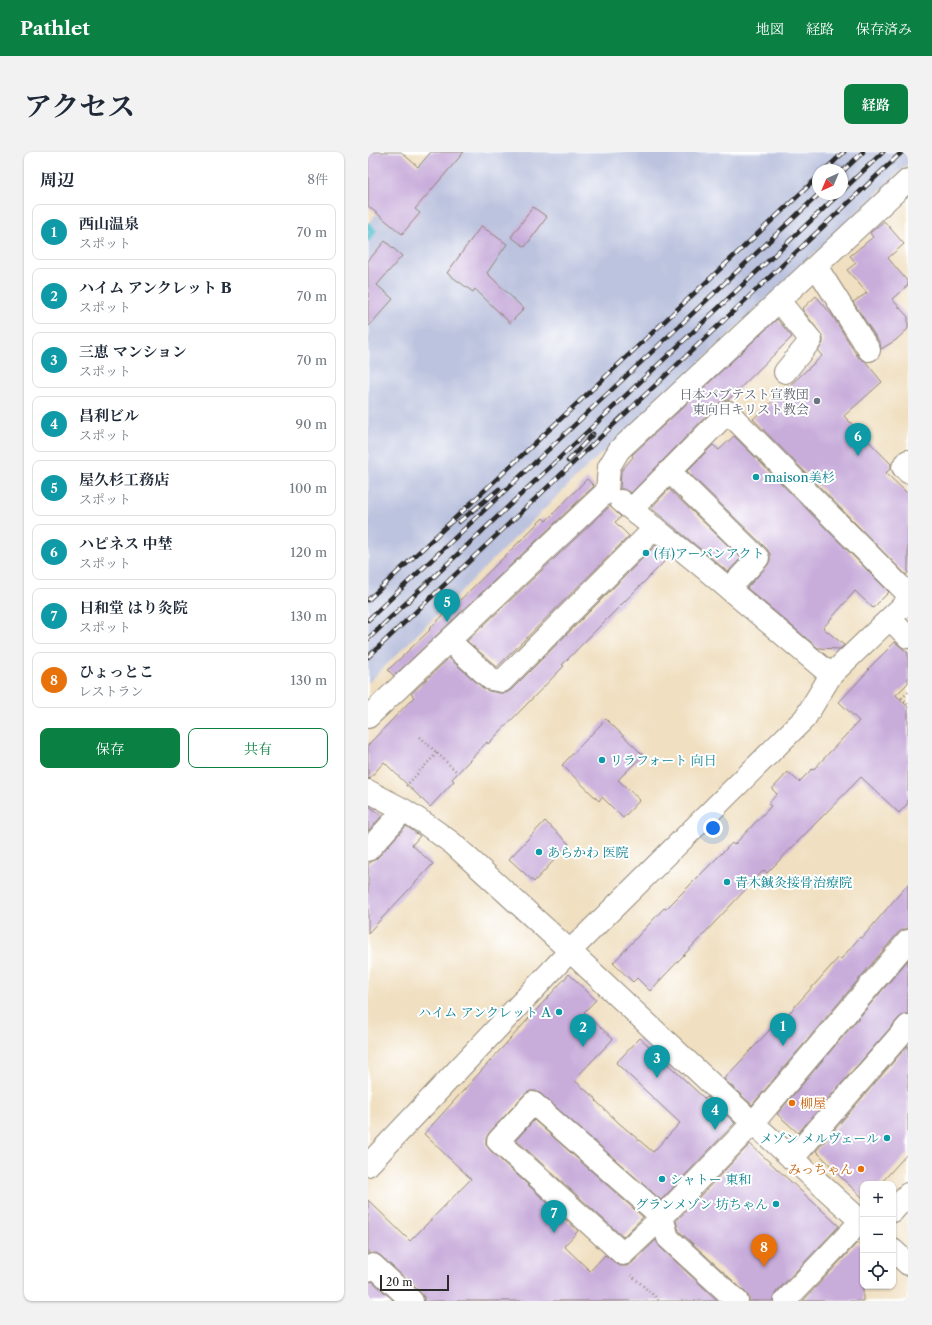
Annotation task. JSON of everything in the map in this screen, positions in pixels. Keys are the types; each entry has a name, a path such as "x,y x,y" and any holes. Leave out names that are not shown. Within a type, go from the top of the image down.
{"street":[{"path":"368,717 607,491 609,467 619,450 908,180"},
{"path":"816,266 869,350"},
{"path":"779,301 811,340 784,372"},
{"path":"632,509 728,412 908,594"},
{"path":"908,462 903,467 908,472"},
{"path":"669,471 758,558 729,589"},
{"path":"607,491 632,509 832,675"},
{"path":"448,641 491,679 502,681 655,528"},
{"path":"368,1165 570,951 805,718 832,675 908,601"},
{"path":"890,619 908,637"},
{"path":"368,792 397,806 452,843 570,951 753,1123 860,1220"},
{"path":"368,850 397,806"},
{"path":"737,1301 668,1238 662,1217 533,1103 498,1141 623,1254 662,1217 753,1123 908,941"},
{"path":"792,1159 908,1026"},
{"path":"896,1208 908,1194"},
{"path":"785,1301 860,1224"},
{"path":"896,1253 908,1264"},
{"path":"368,1270 373,1265 412,1301"}],"path":[{"path":"908,692 902,698 908,704"},
{"path":"420,737 457,772"},
{"path":"397,806 437,753"},
{"path":"626,1270 660,1301"}],"shaded area":[{"path":"429,152 908,152 908,164 644,416 591,463 368,683 368,224"}],"building":[{"path":"368,152 401,152 418,167 431,152 464,152 415,209 420,213 402,234 368,206"},
{"path":"533,207 547,217 525,247 511,237"},
{"path":"884,221 904,244 888,258 908,282 908,285 892,299 908,317 908,329 896,340 881,349 880,343 853,302 867,293 847,270 856,263 850,256 873,237 870,233"},
{"path":"481,226 507,244 487,273 524,309 510,323 475,289 473,292 447,273"},
{"path":"385,241 402,256 377,285 393,299 368,327 368,261"},
{"path":"816,296 832,315 858,357 865,361 882,382 844,416 891,464 891,468 886,473 908,494 908,573 906,575 753,419 822,356 818,351 823,343 823,337 802,309"},
{"path":"777,319 792,337 728,400 724,400 719,403 631,493 620,489 621,471 633,457 632,455"},
{"path":"734,436 889,592 873,608 855,591 823,628 844,645 840,649 818,648 747,588 767,566 770,561 770,554 767,549 687,471 713,445 719,450"},
{"path":"587,479 594,486 394,676 388,670 543,518 546,521"},
{"path":"669,489 741,558 728,572 651,508"},
{"path":"610,506 621,517 615,522 629,536 497,667 467,641"},
{"path":"656,545 670,556 562,665 564,666 488,744 487,742 452,779 454,781 430,807 384,762 368,779 368,745 414,697 411,694 449,658 483,688 489,691 506,693 511,690"},
{"path":"895,642 908,653 908,683 896,695 908,707 908,803 899,813 861,777 767,873 764,870 650,991 637,978 633,982 613,963 664,908 666,909 732,843 734,845 771,806 768,804 777,794 772,789 788,772 799,782 812,769 813,770 859,721 839,702 869,670 868,669"},
{"name":"リラフォート 向日","path":"606,719 643,755 618,780 640,800 623,818 602,797 599,801 562,765"},
{"path":"368,805 382,816 368,831"},
{"name":"あらかわ 医院","path":"545,821 569,844 534,882 509,859"},
{"path":"406,826 420,836 412,845 433,864 368,933 368,864 377,858"},
{"path":"908,884 908,929 903,929 898,933 752,1105 724,1079 780,1019 782,1021 839,957 841,959 860,937 862,938"},
{"path":"908,960 908,1014 904,1014 899,1018 798,1133 777,1114"},
{"path":"569,974 596,1000 584,1012 613,1039 574,1080 597,1100 596,1101 620,1124 653,1152 680,1123 616,1063 640,1038 705,1099 707,1097 735,1123 661,1200 536,1091 530,1091 524,1095 489,1133 486,1139 486,1145 578,1231 564,1246 590,1271 605,1255 620,1266 627,1266 656,1240 660,1247 718,1301 424,1301 424,1297 420,1292 381,1256 376,1253 368,1254 368,1200 410,1241 471,1179 424,1134"},
{"path":"908,1045 908,1153 883,1181 860,1181 860,1195 830,1167 831,1166 816,1151"},
{"path":"534,1120 643,1217 623,1237 516,1140"},
{"path":"750,1144 839,1226 776,1292 772,1301 749,1301 749,1297 745,1292 679,1231 676,1221"},
{"path":"857,1243 860,1246 860,1289 863,1289 863,1301 803,1301"},
{"path":"372,1281 394,1301 368,1301 368,1282"}],"waterway":[{"path":"368,226 373,231 368,238"}],"railway":[{"path":"831,164 844,152"},
{"path":"848,166 863,152"},
{"path":"848,185 883,152"},
{"path":"368,657 902,152"},
{"path":"368,600 812,183"},
{"path":"368,620 813,200"},
{"path":"368,639 833,200"},
{"path":"568,461 593,434"},
{"path":"459,522 499,489"}],"place":[{"name":"日本パブテスト宣教団 東向日キリスト教会","path":"817,401"},
{"name":"ハピネス 中埜","path":"858,456"},
{"name":"maison美杉","path":"756,477"},
{"name":"(有)アーバンアクト","path":"646,553"},
{"name":"屋久杉工務店","path":"447,622"},
{"name":"リラフォート 向日","path":"602,760"},
{"name":"あらかわ 医院","path":"539,852"},
{"name":"青木鍼灸接骨治療院","path":"727,882"},
{"name":"ハイム アンクレット A","path":"559,1012"},
{"name":"西山温泉","path":"783,1046"},
{"name":"ハイム アンクレット B","path":"583,1047"},
{"name":"三恵 マンション","path":"657,1078"},
{"name":"柳屋","path":"792,1103"},
{"name":"昌利ビル","path":"715,1130"},
{"name":"メゾン メルヴェール","path":"887,1138"},
{"name":"みっちゃん","path":"861,1169"},
{"name":"シャトー 東和","path":"662,1179"},
{"name":"グランメゾン 坊ちゃん","path":"776,1204"},
{"name":"日和堂 はり灸院","path":"554,1233"},
{"name":"ひょっとこ","path":"764,1267"}]}
